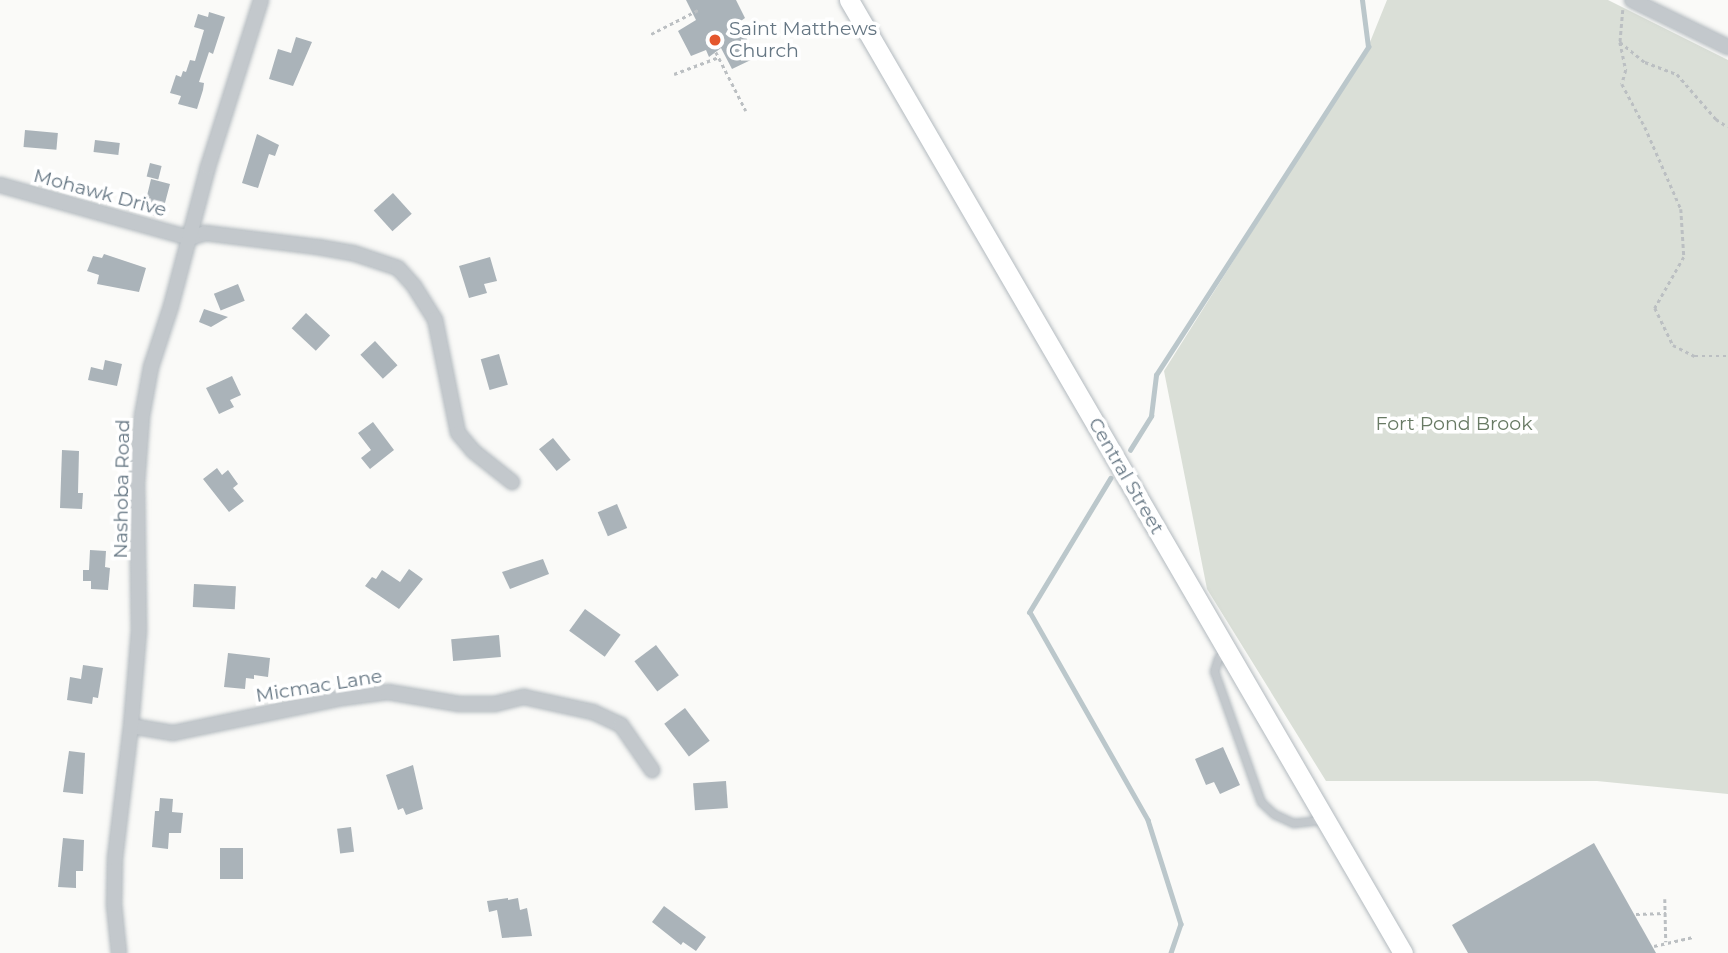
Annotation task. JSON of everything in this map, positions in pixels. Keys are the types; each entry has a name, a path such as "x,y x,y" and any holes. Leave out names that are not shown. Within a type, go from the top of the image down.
{"street":[{"name":"Nashoba Road","path":"119,953 114,905 115,858 139,630 137,483 142,416 151,367 261,0"},
{"name":"Central Street","path":"849,0 1403,953"},
{"path":"1632,0 1728,47"},
{"name":"Mohawk Drive","path":"0,185 190,238"},
{"path":"190,238 205,233 318,247 354,253 398,268 414,286 435,319 458,433 473,451 512,482"},
{"name":"Micmac Lane","path":"131,726 173,733 342,698 388,692 460,704 495,704 524,697 593,712 621,725 652,771"}],"lane":[{"path":"1227,652 1218,659 1214,671 1261,802 1274,814 1293,823 1309,824 1324,820"}],"path":[{"path":"1624,0 1620,42 1626,70 1622,84 1645,127 1681,209 1684,257 1655,308 1673,345 1695,356 1728,356"},
{"path":"651,34 698,10"},
{"path":"1620,42 1645,62 1677,75 1716,119 1728,127"},
{"path":"716,52 746,111"},
{"path":"674,74 719,57"},
{"path":"1665,900 1666,942"},
{"path":"1636,914 1666,913"},
{"path":"1654,946 1693,937"}],"green space":[{"name":"Fort Pond Brook","path":"1387,0 1608,0 1728,60 1728,794 1597,781 1326,781 1207,589 1164,371 1368,47"}],"building":[{"name":"Saint Matthews Church","path":"686,0 736,0 745,18 738,23 757,57 732,69 721,48 709,57 706,50 691,56 678,31 696,20"},
{"path":"209,12 225,17 213,54 209,52 199,82 204,83 197,109 178,104 181,96 170,93 176,75 181,77 190,60 195,61 204,30 194,27 198,14 208,17"},
{"path":"296,37 312,42 293,86 269,79 278,49 291,53"},
{"path":"25,130 58,133 56,150 24,147"},
{"path":"257,134 279,145 275,156 269,154 258,188 242,183"},
{"path":"95,140 120,143 118,155 94,152"},
{"path":"150,163 162,166 158,179 147,177"},
{"path":"151,179 170,184 161,218 147,214 150,201 146,200"},
{"path":"393,193 412,214 392,231 374,210"},
{"path":"104,254 146,268 139,292 97,284 99,275 87,271 93,256 102,258"},
{"path":"490,257 497,281 484,284 487,293 469,298 459,266"},
{"path":"238,284 245,301 221,310 214,294"},
{"path":"204,309 228,317 211,327 199,322"},
{"path":"306,313 330,336 316,351 292,328"},
{"path":"375,341 398,365 383,379 360,355"},
{"path":"499,354 508,385 490,390 481,359"},
{"path":"105,360 122,364 117,386 88,380 91,367 103,370"},
{"path":"232,376 241,395 230,400 234,407 219,414 206,388"},
{"path":"373,422 394,450 370,469 361,458 371,450 358,433"},
{"path":"553,438 571,460 557,471 539,449"},
{"path":"62,450 79,451 78,493 83,493 82,509 60,508"},
{"path":"217,468 222,475 228,470 238,484 233,488 244,501 229,512 203,479"},
{"path":"617,504 627,528 608,536 598,512"},
{"path":"90,550 106,551 105,567 110,568 108,590 91,589 91,581 83,581 83,570 89,570"},
{"path":"543,559 549,574 510,589 502,572"},
{"path":"409,569 423,579 399,609 365,586 372,577 376,579 382,570 400,582"},
{"path":"194,584 236,586 235,609 193,607"},
{"path":"585,609 621,635 605,657 569,631"},
{"path":"499,635 501,657 453,661 451,639"},
{"path":"656,645 679,675 657,692 634,661"},
{"path":"228,653 270,658 268,677 254,675 254,679 246,678 245,689 224,687"},
{"path":"83,665 103,668 98,698 93,697 92,704 67,700 70,677 81,679"},
{"path":"685,708 710,741 689,756 664,724"},
{"path":"1223,747 1240,785 1220,794 1214,782 1206,785 1195,759"},
{"path":"69,751 85,753 83,794 63,792"},
{"path":"413,765 423,809 406,815 403,808 398,810 386,775"},
{"path":"726,781 728,808 695,810 693,783"},
{"path":"160,798 173,799 172,812 183,813 181,833 169,833 168,849 152,847 155,811 159,811"},
{"path":"351,827 354,852 340,854 337,829"},
{"path":"63,838 84,840 83,871 76,871 76,888 58,887"},
{"path":"1594,843 1656,953 1468,953 1452,925"},
{"path":"220,848 243,848 243,879 220,879"},
{"path":"518,898 520,910 527,908 532,936 502,938 497,910 489,912 487,901"},
{"path":"664,906 706,937 696,951 683,942 681,945 652,922"}],"waterway":[{"name":"Fort Pond Brook","path":"1130,450 1151,416 1156,375 1368,47 1362,0"},
{"name":"Fort Pond Brook","path":"1111,478 1030,612 1148,820 1181,924 1171,953"}],"place":[{"name":"Saint Matthews Church","path":"715,40"}]}
